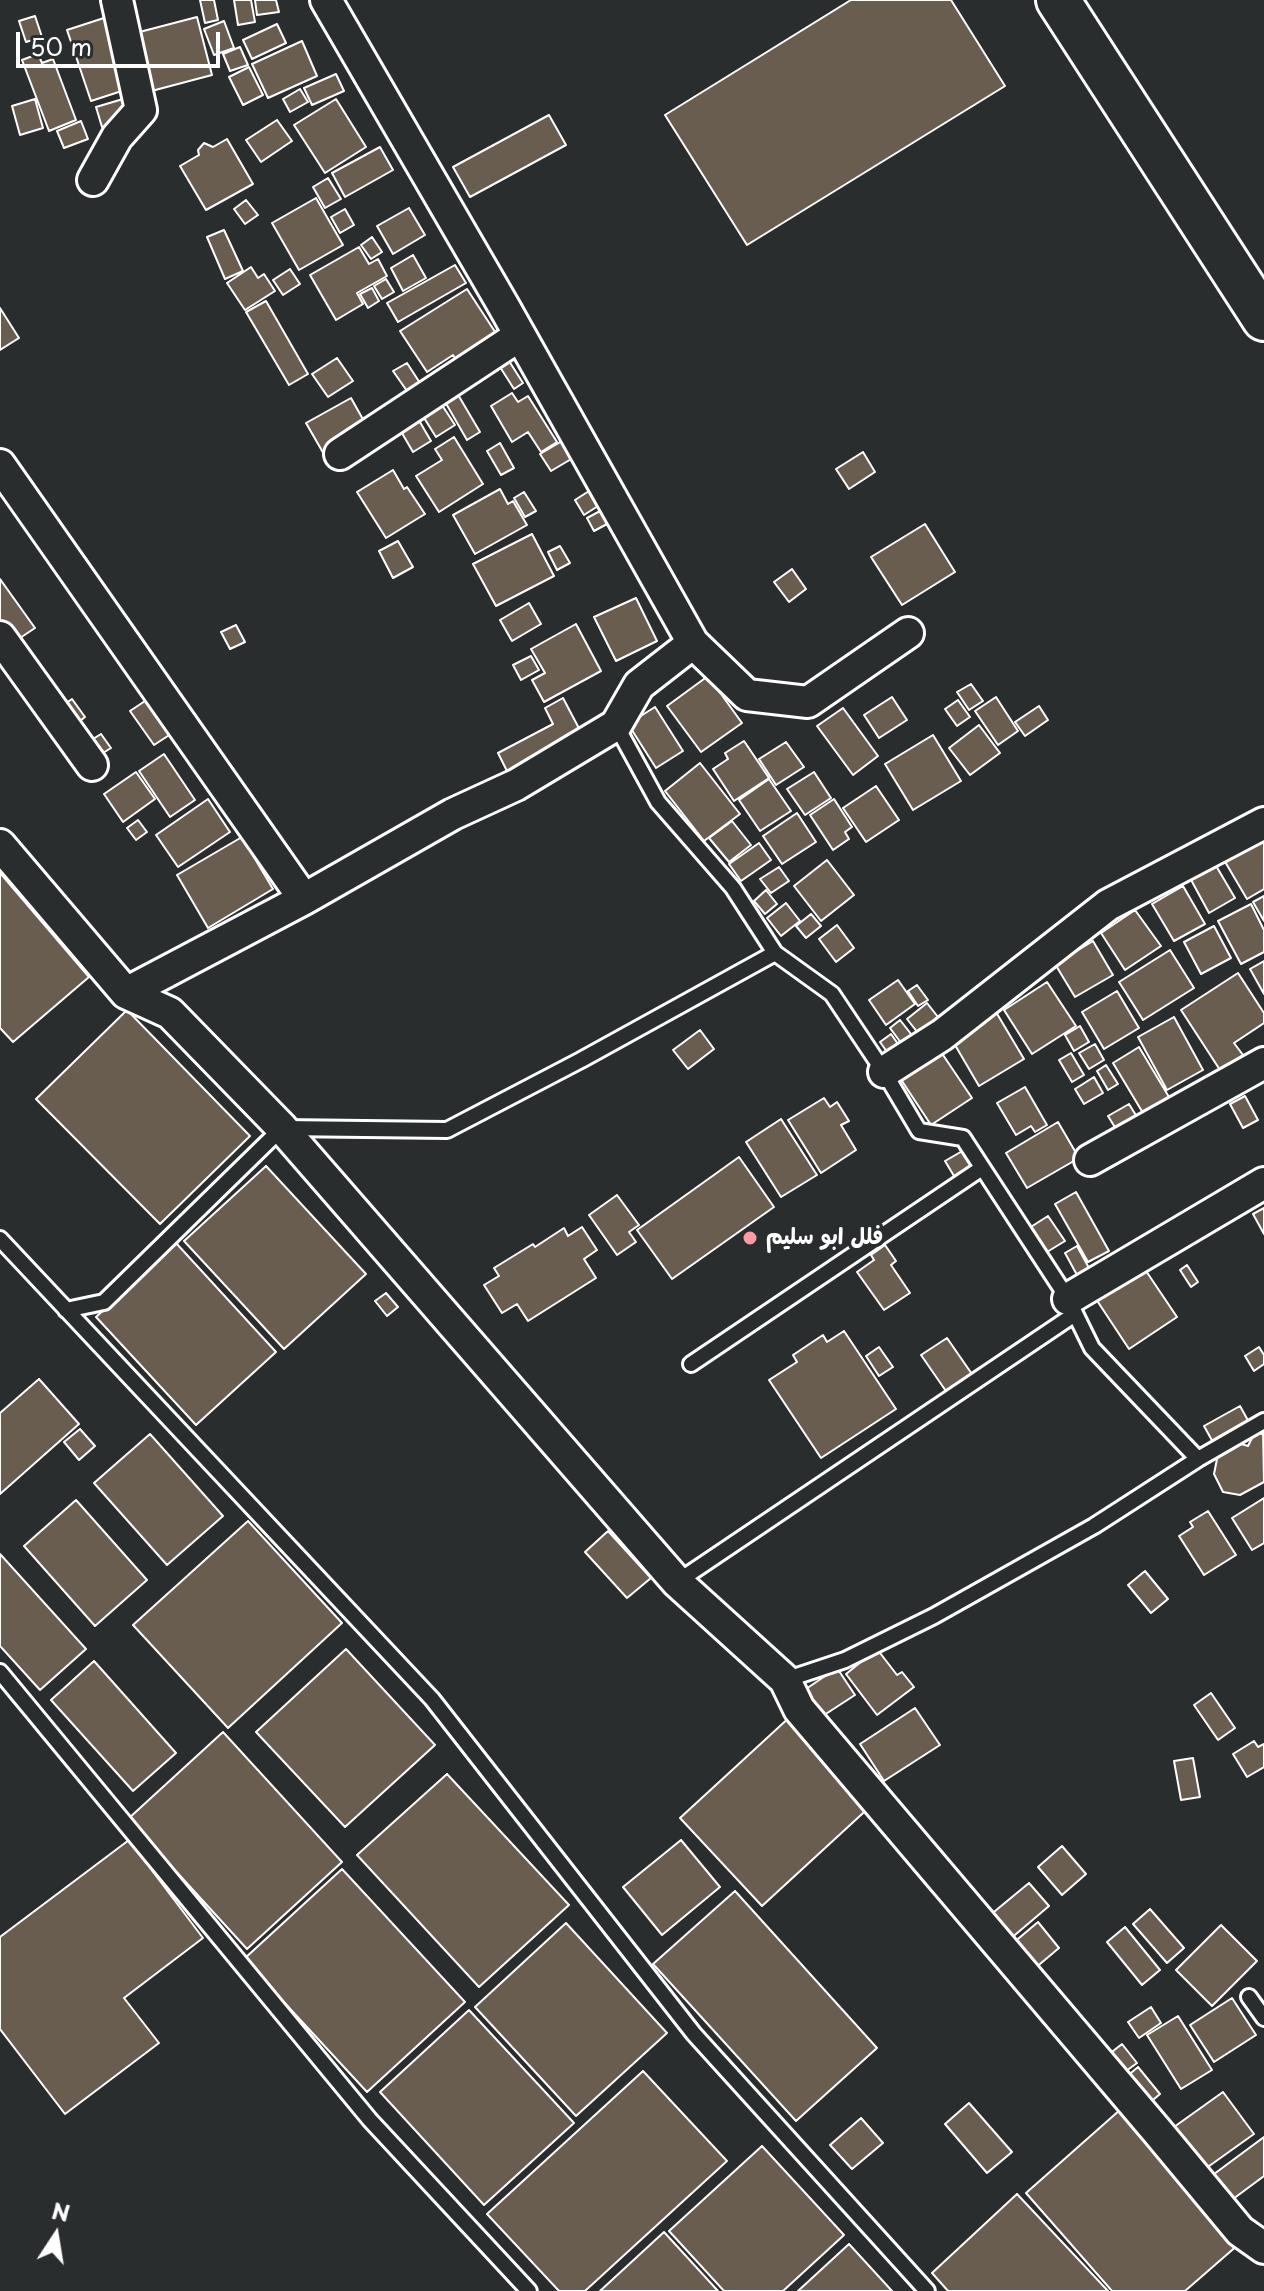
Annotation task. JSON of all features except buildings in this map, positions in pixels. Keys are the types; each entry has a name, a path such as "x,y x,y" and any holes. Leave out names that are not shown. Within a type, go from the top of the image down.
{"street":[{"path":"93,180 117,137 141,110 117,0"},
{"path":"326,0 503,305 693,643 747,695 808,702 908,633"},
{"path":"1058,0 1264,319"},
{"path":"340,454 519,336"},
{"path":"0,465 304,899"},
{"path":"0,637 92,765"},
{"path":"126,993 304,899 453,814 516,785 616,725 639,685 693,643"},
{"path":"884,1072 942,1035 1108,905 1264,823"},
{"path":"0,845 126,993 170,1013 282,1128 677,1582 785,1680 799,1709 809,1721 1240,2231 1264,2248"},
{"path":"1090,1160 1264,1063"},
{"path":"1071,1306 1264,1183"}],"lane":[{"path":"616,725 658,802 733,888 775,953 832,994 919,1131 963,1138 1071,1306 1092,1348 1198,1459"},
{"path":"66,1310 104,1302 282,1128 447,1130 775,953"},
{"path":"691,1364 982,1168"},
{"path":"0,1239 432,1699 694,2034 927,2291"},
{"path":"677,1582 1071,1306"},
{"path":"785,1680 845,1660 934,1616 1094,1526 1264,1421"},
{"path":"0,1672 370,2120 529,2291"},
{"path":"1249,1997 1264,2018"}],"place":[{"name":"فلل ابو سليم","path":"750,1238"}]}
